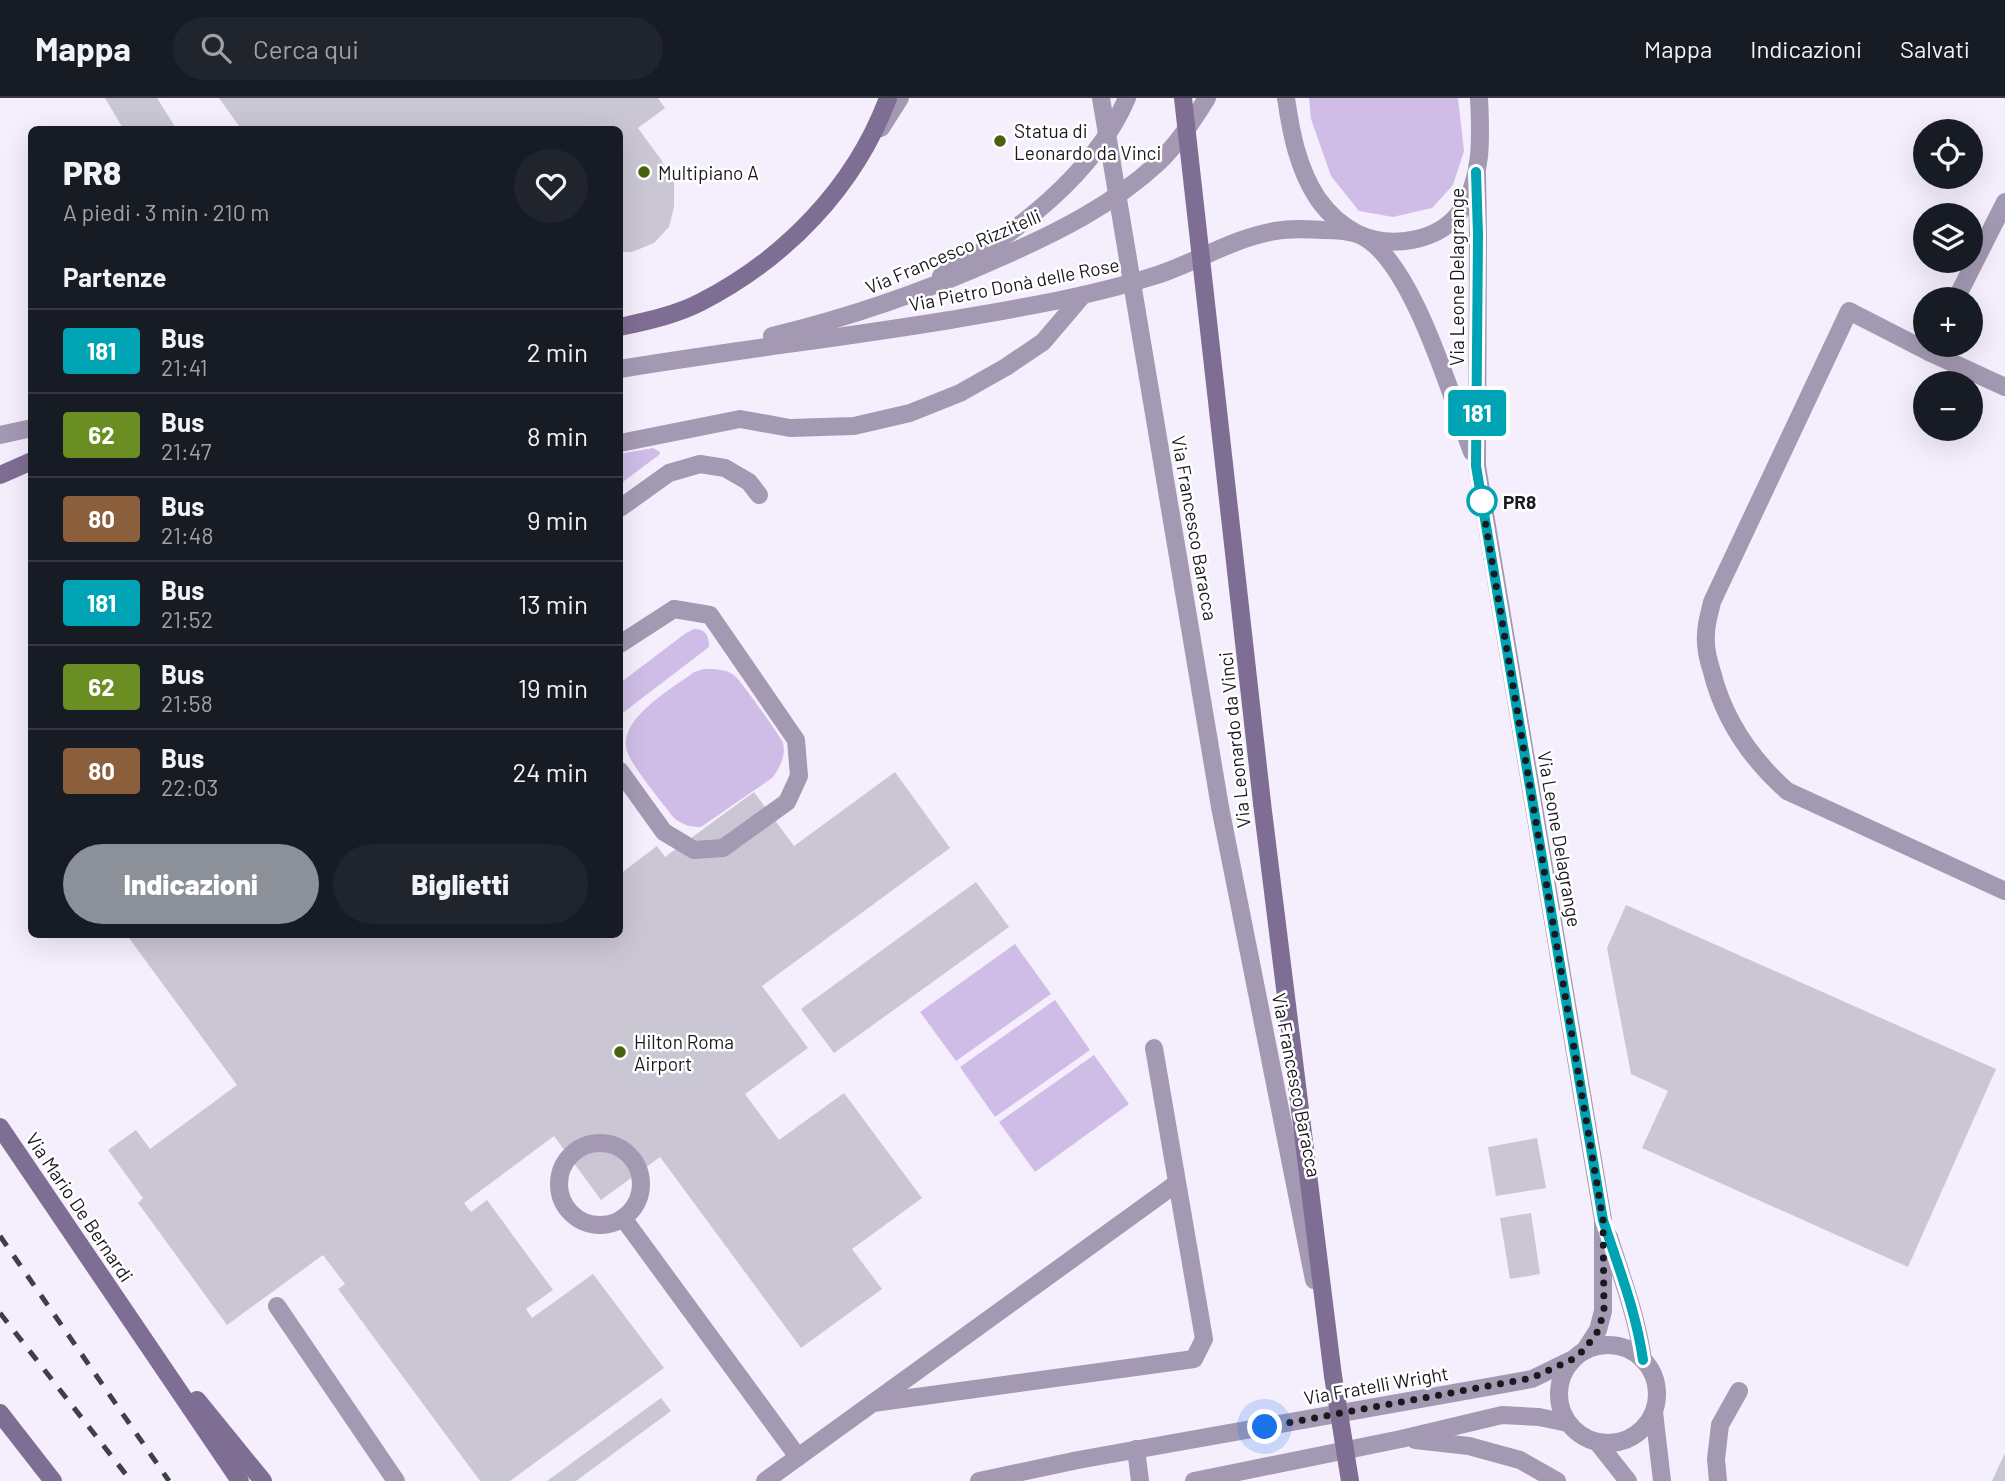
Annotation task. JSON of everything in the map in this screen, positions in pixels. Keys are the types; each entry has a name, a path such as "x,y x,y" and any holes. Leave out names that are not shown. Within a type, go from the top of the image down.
{"main road":[{"path":"623,326 674,314 699,303 787,243 822,210 852,171 888,98"},
{"name":"Via Leonardo da Vinci","path":"1183,98 1262,803 1333,1376 1350,1481"},
{"path":"0,475 28,463"},
{"name":"Via Mario De Bernardi","path":"0,1127 124,1310"},
{"path":"124,1310 240,1481"},
{"path":"124,1310 263,1481"},
{"path":"0,1413 53,1481"},
{"path":"0,1420 40,1481"}],"street":[{"path":"852,171 900,98"},
{"name":"Via Francesco Baracca","path":"1101,98 1220,807 1333,1376"},
{"path":"898,299 962,264 1012,231 1068,183 1097,152 1127,98"},
{"name":"Via Francesco Rizzitelli","path":"669,361 796,330 898,299 952,279 1026,246 1112,199 1158,162 1207,98"},
{"name":"Via Leone Delagrange","path":"1286,98 1290,131 1305,176 1319,200 1338,221 1375,245 1390,261 1421,314 1476,466"},
{"path":"1476,172 1481,146 1479,98"},
{"path":"1480,121 1487,98"},
{"name":"Via Leone Delagrange","path":"1476,172 1476,466 1603,1220 1604,1311 1598,1331 1578,1355"},
{"name":"Via Pietro Donà delle Rose","path":"623,368 932,323 1083,295 1159,274 1246,238 1276,231 1331,230 1383,241 1407,241 1430,235 1446,226 1469,195 1476,172"},
{"path":"1962,287 2005,202"},
{"path":"623,442 740,419 790,428 854,426 910,413 960,393 1006,368 1043,342 1083,295"},
{"path":"1913,340 1849,311 1712,602 1706,634 1709,661 1724,710 1743,743 1767,774 1787,791 2005,891"},
{"path":"1948,357 2005,387"},
{"path":"0,435 28,429"},
{"path":"623,506 669,472 699,464 725,468 749,482 759,495"},
{"path":"0,482 28,472"},
{"path":"623,642 674,608 709,615 796,740 799,776 787,802 723,848 694,850 664,832 623,775"},
{"path":"873,1403 1194,1359 1204,1339 1154,1048"},
{"path":"592,1143 619,1147 630,1155 638,1167 640,1195 634,1208 623,1218 611,1224 596,1225 584,1222 564,1205 558,1179 569,1156 592,1143"},
{"path":"765,1481 1177,1183"},
{"path":"623,1218 798,1457"},
{"name":"Via Leone Delagrange","path":"1603,1220 1632,1305 1643,1360"},
{"path":"277,1306 396,1481"},
{"path":"1654,1412 1644,1427 1631,1437 1614,1442 1597,1442 1581,1436 1568,1423 1560,1409 1558,1392 1562,1375 1578,1355 1600,1345 1615,1345 1630,1350 1643,1360 1652,1371 1656,1384 1654,1412 1662,1481"},
{"name":"Via Fratelli Wright","path":"979,1481 1136,1449 1532,1378 1578,1355"},
{"path":"1717,1481 1716,1459 1720,1425 1739,1391"},
{"path":"1194,1481 1401,1439 1502,1415 1539,1417 1568,1423"},
{"path":"1401,1439 1469,1446 1520,1460 1557,1481"},
{"path":"1597,1442 1628,1481"},
{"path":"1136,1449 1140,1481"}],"shaded area":[{"path":"1309,98 1458,98 1464,151 1453,185 1432,208 1393,217 1359,211 1331,176 1311,119"},
{"path":"653,448 660,452 623,482 623,453"},
{"path":"694,629 701,630 706,634 709,647 623,713 623,681"},
{"path":"704,669 725,671 735,676 781,739 784,753 772,778 701,827 697,827 674,818 633,763 626,743 628,731 646,708 694,672"},
{"path":"1015,944 1051,994 956,1061 920,1012"},
{"path":"1055,1000 1090,1050 995,1117 960,1067"},
{"path":"1094,1055 1129,1104 1035,1172 999,1122"}],"building":[{"path":"105,98 157,98 174,126 122,126"},
{"name":"Multipiano A","path":"219,98 658,98 665,108 638,128 674,183 674,207 669,227 654,243 632,252 623,252 623,126 239,126"},
{"path":"895,772 950,848 762,986 808,1048 745,1094 779,1140 844,1093 922,1198 852,1249 882,1289 801,1348 660,1157 601,1200 554,1136 464,1203 471,1212 487,1200 553,1290 526,1309 532,1318 593,1274 664,1368 510,1481 480,1481 338,1289 345,1284 323,1255 227,1325 138,1203 143,1198 108,1150 136,1130 150,1149 237,1085 129,938 623,938 623,872 657,846 665,857 754,792 794,846"},
{"path":"976,882 1009,927 834,1053 801,1009"},
{"path":"1626,905 1996,1069 1908,1267 1642,1148 1668,1091 1631,1074 1607,948"},
{"path":"1537,1138 1546,1188 1496,1196 1488,1147"},
{"path":"1531,1213 1540,1274 1510,1279 1500,1218"},
{"path":"661,1398 671,1411 576,1481 547,1481"},
{"path":"2005,1453 2005,1481 1992,1481"}],"railway":[{"path":"0,1236 169,1481"},
{"path":"0,1313 131,1481"}],"bus line":[{"name":"181","path":"1476,172 1476,466 1603,1220 1632,1305 1643,1360"}],"place":[{"name":"Statua di Leonardo da Vinci","path":"1000,141"},
{"name":"Multipiano A","path":"644,172"},
{"name":"PR8","path":"1482,501"},
{"name":"Hilton Roma Airport","path":"620,1052"}],"route":[{"path":"1265,1427 1532,1378 1571,1360 1584,1350 1598,1331 1604,1311 1603,1220 1480,490 1482,501"}]}
